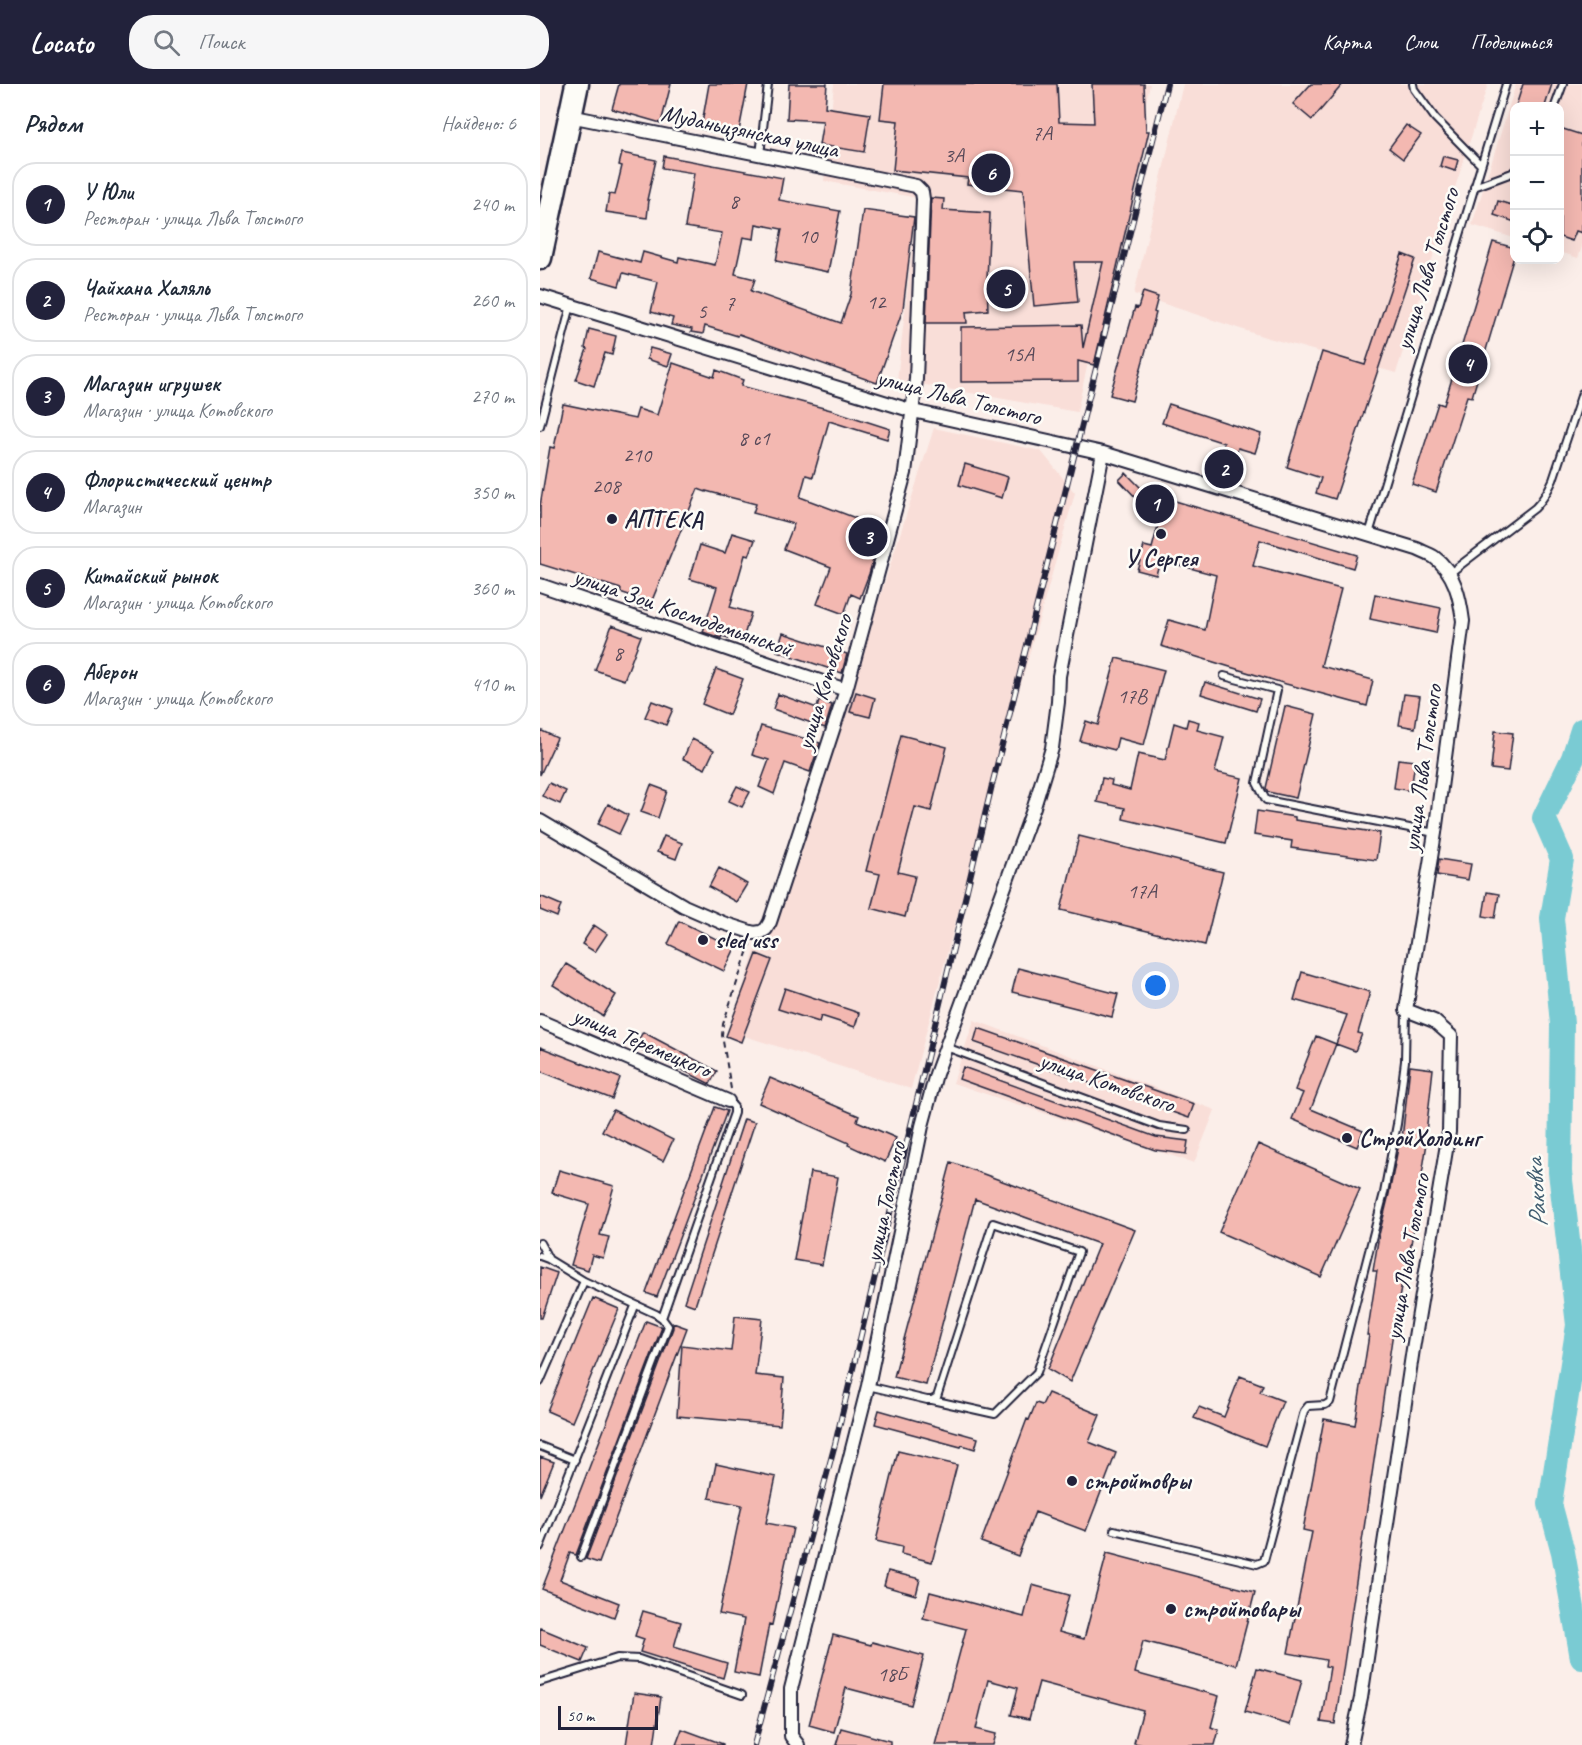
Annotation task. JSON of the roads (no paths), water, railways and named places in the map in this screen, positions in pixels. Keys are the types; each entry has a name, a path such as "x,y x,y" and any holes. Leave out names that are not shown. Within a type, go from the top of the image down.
{"highway":[{"path":"540,258 575,84"}],"street":[{"name":"Муданьцзянская улица","path":"570,116 916,186 920,190"},
{"name":"улица Котовского","path":"540,821 684,906 723,923 754,933 766,929 846,690 905,473 916,379 923,198 920,190"},
{"name":"улица Льва Толстого","path":"540,296 913,411 1103,453 1417,549 1435,558 1450,573 1460,599 1463,621 1435,833 1406,1010 1434,1021 1451,1036 1449,1132 1413,1349 1361,1698 1351,1745"},
{"name":"улица Толстого","path":"798,1745 791,1736 791,1689 868,1386 922,1126 945,1047 1034,807 1052,748 1059,676 1103,453"},
{"name":"улица Зои Космодемьянской","path":"540,585 846,690"},
{"name":"улица Теремецкого","path":"540,1021 731,1105"}],"lane":[{"path":"759,155 768,84"},
{"path":"1413,84 1414,89 1435,118 1481,165"},
{"name":"улица Льва Толстого","path":"1368,535 1506,84"},
{"path":"1556,102 1563,84"},
{"path":"1474,187 1510,174"},
{"path":"540,426 571,304"},
{"path":"1450,573 1541,502 1549,491 1582,393"},
{"path":"1224,676 1277,690 1257,783 1266,800 1435,833"},
{"path":"1114,1530 1257,1564 1264,1561 1304,1411 1308,1406 1325,1406 1330,1401 1384,1193 1397,1124 1405,1061 1406,1010"},
{"name":"улица Котовского","path":"945,1047 1159,1126 1187,1130"},
{"path":"662,1318 731,1105"},
{"path":"868,1386 932,1401 995,1414 1037,1372 1079,1252 993,1223 937,1397 932,1401"},
{"path":"540,1243 548,1259"},
{"path":"540,1256 584,1281 662,1318 668,1326 581,1557"},
{"path":"540,1382 584,1281"},
{"path":"540,1547 635,1306"},
{"path":"540,1446 574,1460"},
{"path":"540,1682 617,1658 639,1659 742,1695"}],"waterway":[{"name":"Раковка","path":"1582,730 1573,758 1544,818 1562,859 1552,918 1562,1024 1560,1172 1578,1325 1550,1504 1563,1552 1582,1658"}],"railway":[{"path":"754,1745 835,1444 992,785 1167,84"}],"place":[{"name":"Аберон","path":"991,173"},
{"name":"Китайский рынок","path":"1006,289"},
{"name":"Флористический центр","path":"1468,364"},
{"name":"Чайхана Халяль","path":"1224,469"},
{"name":"У Юли","path":"1155,504"},
{"name":"АПТЕКА","path":"612,519"},
{"name":"У Сергея","path":"1161,534"},
{"name":"Магазин игрушек","path":"868,537"},
{"name":"sled uss","path":"703,940"},
{"name":"СтройХолдинг","path":"1347,1138"},
{"name":"стройтовры","path":"1072,1481"},
{"name":"стройтовары","path":"1171,1609"}]}
